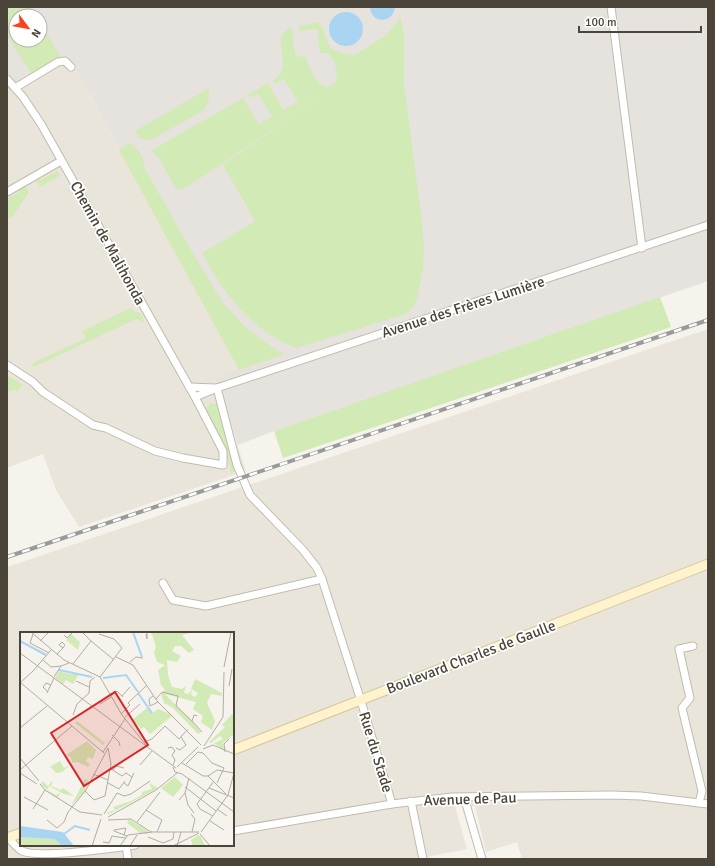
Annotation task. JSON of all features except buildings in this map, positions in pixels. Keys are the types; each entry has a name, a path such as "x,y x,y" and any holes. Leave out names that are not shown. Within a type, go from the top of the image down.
{"main road":[{"name":"Boulevard Charles de Gaulle","path":"234,750 708,564"},
{"path":"8,838 20,833"}],"street":[{"path":"610,7 642,248"},
{"path":"15,88 58,62 65,61 71,67"},
{"name":"Chemin de Malihonda","path":"7,79 23,97 41,124 195,397 223,451 223,464 183,458 155,451 106,428 93,425 43,392 33,382 7,365"},
{"path":"7,192 61,161"},
{"name":"Avenue des Frères Lumière","path":"217,388 708,225"},
{"path":"189,387 217,388"},
{"path":"195,397 217,388"},
{"path":"217,388 237,465 250,495 303,550 317,568 322,579 361,700"},
{"path":"163,583 173,600 206,606 322,579"},
{"path":"693,646 679,649 690,698 682,708 702,791 699,803"},
{"name":"Rue du Stade","path":"361,700 392,804"},
{"name":"Avenue de Pau","path":"234,831 411,801 464,797 610,795 641,796 708,804"},
{"path":"464,797 482,859"},
{"path":"411,801 423,859"},
{"path":"8,838 22,851 60,856 126,846 128,859"}],"shaded area":[{"path":"7,7 708,7 708,281 274,431 238,445 215,379 239,369 68,55 14,86 7,79"},
{"path":"68,55 239,370 215,379 246,471 79,527 56,490 43,454 7,468 7,79 14,86"},
{"path":"708,329 708,859 522,859 517,842 486,852 475,806 455,806 467,849 427,857 427,859 7,859 7,567"}],"green space":[{"path":"7,7 32,7 8,8 8,38"},
{"path":"401,17 404,38 404,83 424,248 423,267 417,300 406,314 296,348 266,331 241,310 220,283 202,253 255,221 223,165 345,79 222,164 183,189 178,189 175,187 158,156 155,155 152,150 243,98 259,125 272,116 258,94 250,98 248,95 268,83 283,110 298,102 284,79 275,84 273,81 282,71 283,66 281,36 290,27 292,29 296,57 305,56 318,81 327,87 332,85 337,79 335,63 328,53 320,53 317,29 299,31 299,26 320,22 330,47 339,52 355,55 386,35"},
{"path":"48,35 60,57 32,74 15,48 48,48"},
{"path":"209,88 209,100 204,110 151,140 146,140 138,136 135,131"},
{"path":"129,143 142,156 144,167 223,303 245,327 275,349 285,354 239,370 119,150"},
{"path":"57,171 60,176 40,187 36,180 40,180"},
{"path":"25,186 29,192 13,216 7,220 7,197 9,198 19,192 18,190"},
{"path":"660,297 671,327 283,458 274,431"},
{"path":"131,308 135,312 140,313 145,322 136,319 34,367 31,364 86,338 82,331"},
{"path":"7,375 23,385 16,392 15,389 7,392"},
{"path":"211,403 217,406 235,471 231,473 225,446 206,410"}],"water":[{"path":"370,7 395,7 390,17 382,20 374,17 371,13"},
{"path":"343,12 349,12 353,13 360,19 363,29 362,36 356,43 349,46 343,46 339,45 332,39 329,32 329,26 330,22 336,15"}],"railway":[{"path":"7,557 708,320"}]}
